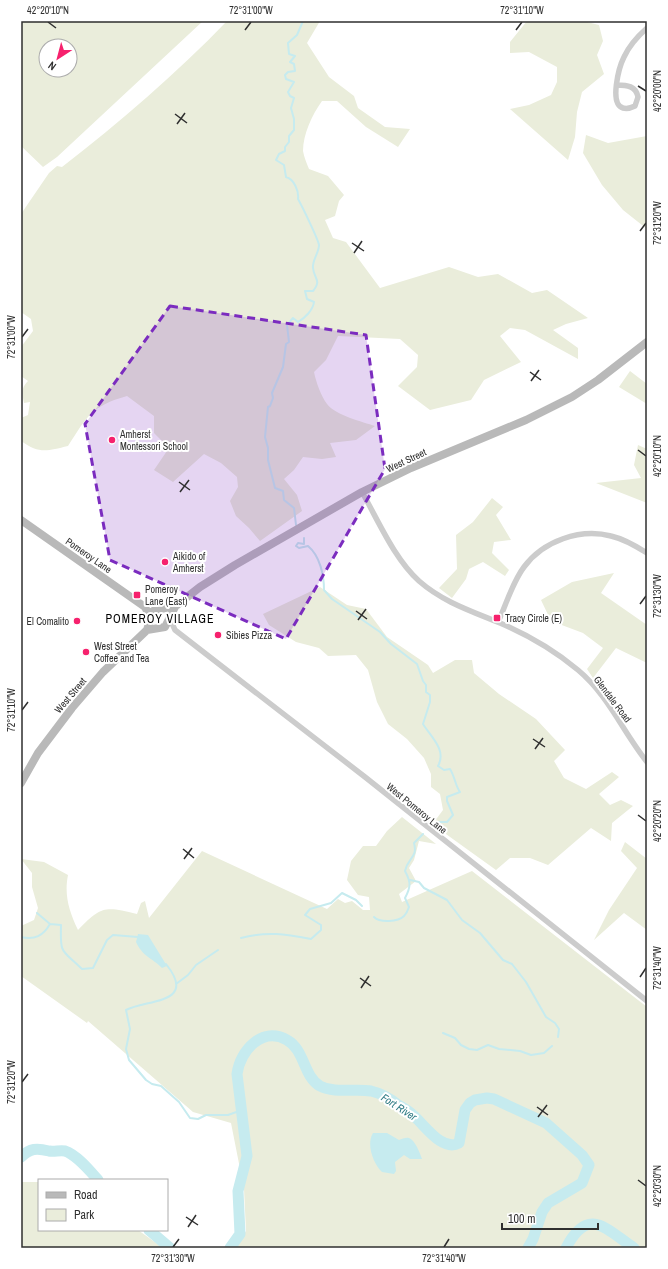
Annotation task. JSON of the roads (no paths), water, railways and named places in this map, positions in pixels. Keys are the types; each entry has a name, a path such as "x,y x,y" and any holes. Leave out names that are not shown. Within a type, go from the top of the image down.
{"main road":[{"name":"West Street","path":"160,628 167,624 177,605 200,587 235,565 362,492 411,468 526,420 572,397 598,380 647,342"},
{"name":"Pomeroy Lane","path":"21,520 145,607 150,618"},
{"name":"West Street","path":"160,608 177,605"},
{"path":"145,607 160,608 168,612 170,619"},
{"path":"160,608 153,611 147,630 160,628"},
{"path":"150,618 153,626 160,628"},
{"name":"West Street","path":"21,783 38,753 72,708 103,672 147,630"}],"street":[{"path":"617,85 629,86 636,90 638,97 635,106 626,108 617,104 615,96 617,85 624,57 637,38 647,28"},
{"name":"Glendale Road","path":"362,492 398,555 418,580 431,591 451,604 498,622 548,646 579,670 602,696 647,762"},
{"path":"498,622 524,567 536,554 549,545 580,534 596,533 622,539 647,553"},
{"name":"West Pomeroy Lane","path":"170,619 175,630 365,777 647,1000"},
{"name":"West Pomeroy Lane","path":"160,628 175,630"}],"water":[{"path":"138,934 148,935 167,966 162,968 141,951 136,942"},
{"path":"373,1133 387,1133 399,1140 405,1138 411,1139 419,1150 422,1159 410,1159 404,1155 395,1162 396,1171 394,1174 382,1172 373,1159 370,1148"}],"waterway":[{"path":"296,525 294,508 284,500 283,491 275,488 268,460 268,448 265,437 268,407 270,406 273,398 272,393 283,367 286,344 289,342 287,325 293,318 298,322 310,311 314,302 307,299 305,291 313,291 317,284 313,265 319,245 310,222 298,199 298,192 295,186 291,180 286,177 284,165 276,160 279,154 285,151 285,147 289,142 289,136 294,130 294,119 291,108 294,98 290,96 288,92 294,82 286,79 285,75 288,72 295,71 294,64 290,62 295,56 289,54 288,43 297,35 303,21"},
{"path":"304,538 304,544 298,543 296,546 299,548 308,546 316,555 322,572 324,590 332,599 380,632 391,644 417,664 426,685 426,692 430,695 430,702 423,724 439,749 441,755 438,766 444,770 450,769 460,792 447,797 447,801 453,815 447,822 437,822 432,825"},
{"path":"374,917 380,920 393,921 398,920 406,913 409,907 405,898 410,884 405,871 406,866 414,855 414,843 423,834"},
{"path":"410,880 419,882 424,888 447,900 462,920 480,933 503,960 512,964 526,982 546,1017 555,1023 559,1029 558,1037"},
{"path":"241,938 260,934 276,934 311,939 321,930 321,925 305,915 310,909 331,903 342,893 356,900 362,906"},
{"path":"37,913 50,924"},
{"path":"21,937 30,938 38,936 44,932 50,924 61,925 62,947 66,954 82,969 93,968 107,940 113,935 138,937"},
{"path":"176,984 188,975 196,965 218,950"},
{"path":"166,964 174,977 176,987 173,993 166,998 126,1010 130,1029 126,1049 129,1060 146,1080 152,1084 161,1086 179,1102 190,1118 198,1119 206,1115 228,1115 242,1110"},
{"path":"443,1033 455,1038 461,1045 469,1049 477,1050 488,1045 499,1049 520,1051 531,1055 544,1053 552,1046"},
{"name":"Fort River","path":"230,1248 240,1234 238,1191 247,1156 237,1074 239,1065 248,1049 261,1038 269,1036 278,1036 293,1044 301,1056 310,1076 314,1082 320,1086 332,1090 371,1091 389,1098 415,1117 435,1137 447,1144 453,1145 459,1143 465,1110 470,1103 475,1100 487,1098 494,1099 546,1123 582,1155 589,1165 582,1183 548,1203 542,1212 533,1239 528,1248"},
{"name":"Fort River","path":"21,1157 31,1150 41,1149 65,1151 79,1160 97,1179"},
{"name":"Fort River","path":"566,1248 574,1235 582,1227 590,1224 606,1228 634,1248"},
{"name":"Fort River","path":"150,1231 170,1248"}],"place":[{"name":"Amherst Montessori School","path":"112,440"},
{"name":"Aikido of Amherst","path":"165,562"},
{"name":"Pomeroy Lane (East)","path":"137,595"},
{"name":"Tracy Circle (E)","path":"497,618"},
{"name":"El Comalito","path":"77,621"},
{"name":"Sibies Pizza","path":"218,635"},
{"name":"West Street Coffee and Tea","path":"86,652"}],"district":[{"name":"POMEROY VILLAGE","path":"160,619"}]}
